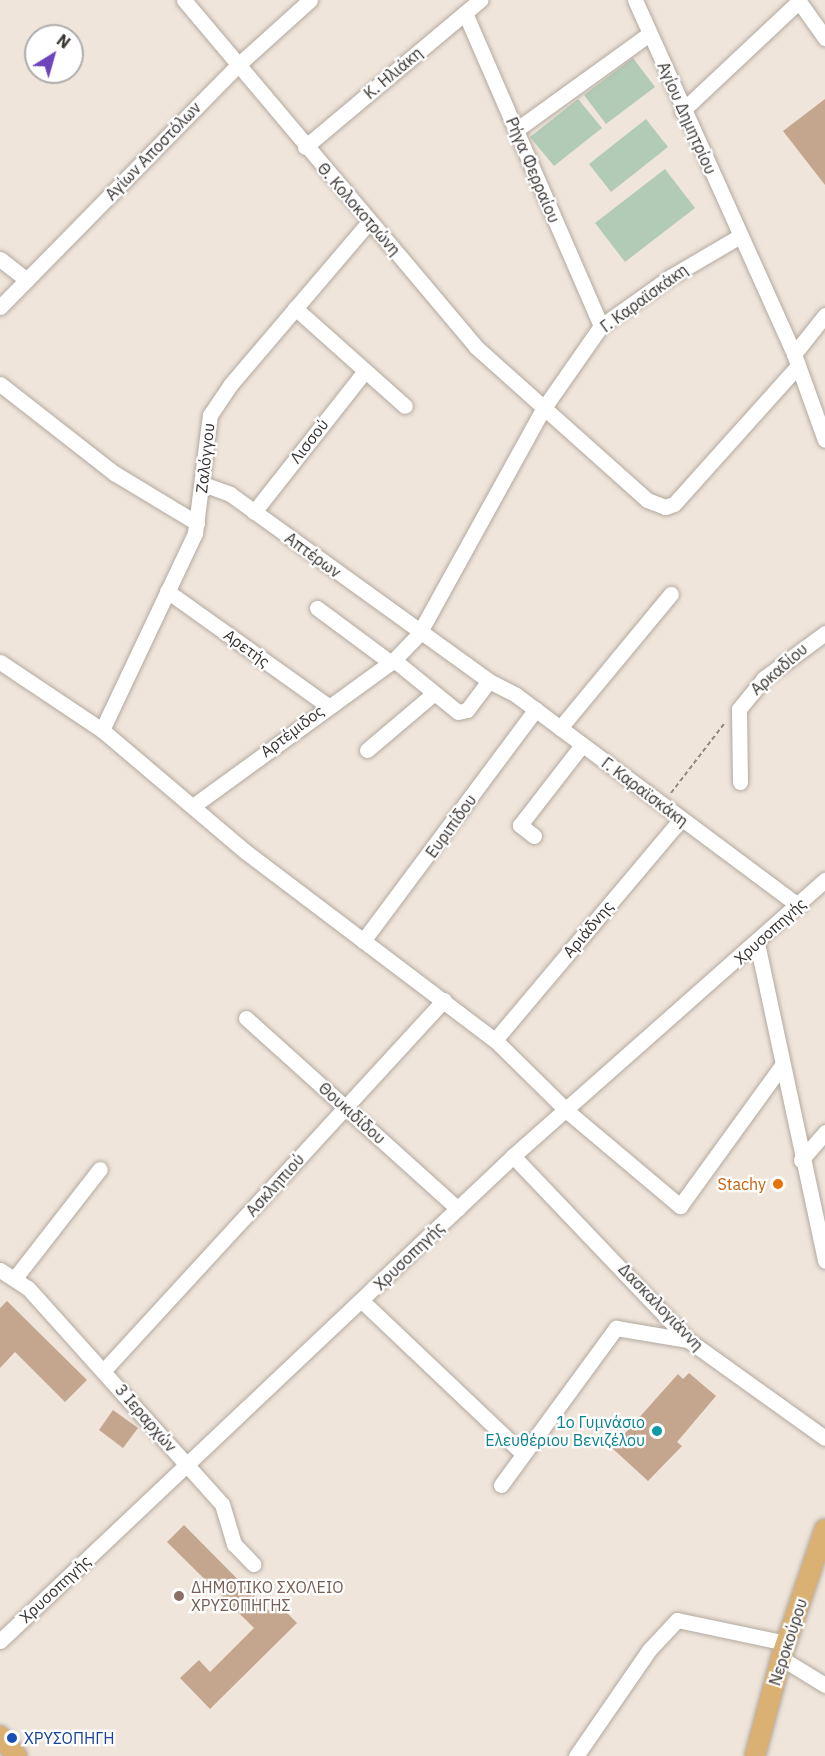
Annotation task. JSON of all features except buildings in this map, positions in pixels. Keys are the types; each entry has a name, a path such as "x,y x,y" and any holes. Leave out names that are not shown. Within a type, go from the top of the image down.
{"main road":[{"name":"Νεροκούρου","path":"755,1756 784,1651 825,1529"},
{"path":"0,1736 17,1756"}],"street":[{"name":"Θ. Κολοκοτρώνη","path":"184,0 305,147 476,347 647,500 665,507 674,504 795,360"},
{"name":"Αγίων Αποστόλων","path":"0,307 238,65 310,0"},
{"name":"Κ. Ηλιάκη","path":"305,147 480,0"},
{"name":"Αγίου Δημητρίου","path":"635,0 682,111 740,236"},
{"path":"682,111 798,1 825,38"},
{"name":"Ρήγα Φερραίου","path":"465,13 601,326"},
{"path":"516,130 649,34"},
{"name":"Ζαλόγγου","path":"102,730 197,523 210,415 294,308 369,222"},
{"path":"740,236 795,360 825,440"},
{"name":"Γ. Καραϊσκάκη","path":"393,661 419,634 543,409 601,326 670,276 740,236"},
{"path":"0,259 27,280"},
{"path":"294,308 405,406"},
{"path":"795,360 825,315"},
{"name":"Λισσού","path":"254,512 365,371"},
{"path":"0,384 114,473 197,523"},
{"name":"Απτέρων","path":"203,484 224,490 419,634"},
{"name":"Αρετής","path":"167,591 327,705"},
{"path":"560,728 671,594"},
{"path":"317,608 393,661 434,694 464,712 489,681"},
{"name":"Αρκαδίου","path":"740,782 739,709 764,678 825,633"},
{"name":"Γ. Καραϊσκάκη","path":"419,634 536,710 799,906"},
{"name":"Αρτέμιδος","path":"193,806 327,705 393,661"},
{"path":"0,662 102,730 193,806 363,941 495,1040 567,1112 680,1206 782,1065"},
{"path":"367,750 434,694"},
{"name":"Ευριπίδου","path":"363,941 536,710"},
{"path":"534,836 520,825 582,745"},
{"name":"Αριάδνης","path":"495,1040 681,819"},
{"name":"Χρυσοπηγής","path":"0,1641 188,1466 513,1156 567,1112 799,906 825,880"},
{"path":"757,943 801,1160 825,1261"},
{"name":"Ασκληπιού","path":"105,1369 444,1000"},
{"name":"Θουκιδίδου","path":"246,1018 458,1209"},
{"path":"801,1160 825,1132"},
{"name":"Δασκαλογιάννη","path":"513,1156 688,1340 825,1438"},
{"path":"18,1280 100,1169"},
{"name":"3 Ιεραρχών","path":"0,1270 18,1280 105,1369 222,1504 234,1544 253,1564"},
{"path":"362,1301 523,1454"},
{"path":"501,1485 616,1328 688,1340"},
{"path":"576,1756 649,1650 677,1620 784,1651 825,1685"}],"path":[{"path":"662,804 739,709"}],"green space":[{"path":"633,58 655,87 606,124 584,95"},
{"path":"578,99 602,128 554,166 530,137"},
{"path":"646,119 668,147 611,192 589,164"},
{"path":"665,169 695,208 625,262 595,223"}],"place":[{"name":"Stachy","path":"778,1184"},
{"name":"1ο Γυμνάσιο Ελευθέριου Βενιζέλου","path":"657,1431"},
{"name":"ΔΗΜΟΤΙΚΟ ΣΧΟΛΕΙΟ ΧΡΥΣΟΠΗΓΗΣ","path":"179,1596"},
{"name":"ΧΡΥΣΟΠΗΓΗ","path":"12,1738"}]}
